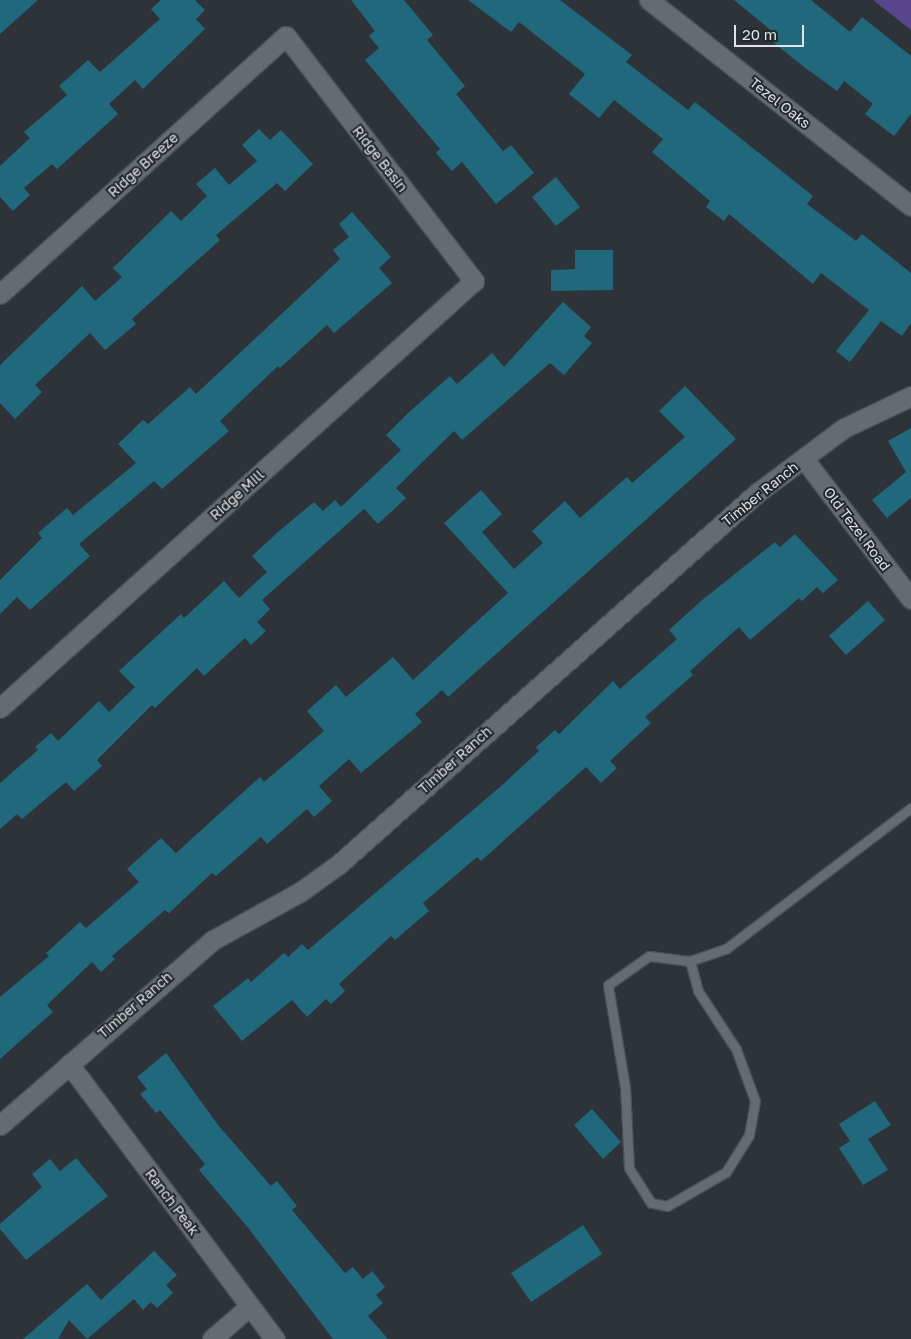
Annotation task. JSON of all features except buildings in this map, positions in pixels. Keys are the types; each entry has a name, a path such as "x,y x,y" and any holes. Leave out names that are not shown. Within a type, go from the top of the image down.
{"street":[{"name":"Tezel Oaks","path":"649,0 911,206"},
{"name":"Ridge Basin","path":"286,36 474,281"},
{"name":"Ridge Breeze","path":"0,294 286,36"},
{"name":"Ridge Mill","path":"0,708 474,281"},
{"name":"Timber Ranch","path":"0,1125 213,940 300,892 338,864 757,493 844,428 911,396"},
{"name":"Old Tezel Road","path":"804,459 911,599"},
{"name":"Ranch Peak","path":"69,1064 275,1339"},
{"path":"212,1339 250,1306"}],"lane":[{"path":"690,961 698,991 736,1049 755,1101 749,1135 726,1172 667,1206 651,1203 629,1168 626,1087 608,985 648,956 690,961 727,948 911,808"}],"shaded area":[{"path":"873,0 911,0 911,30"}]}
